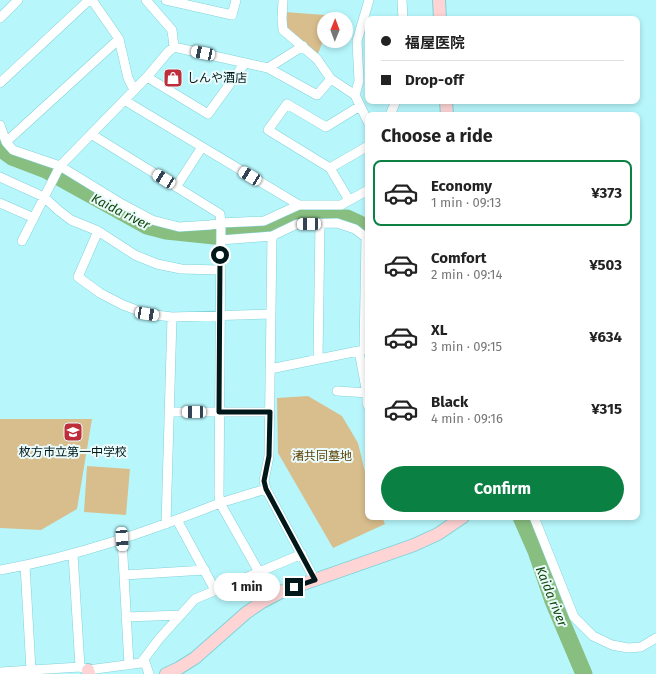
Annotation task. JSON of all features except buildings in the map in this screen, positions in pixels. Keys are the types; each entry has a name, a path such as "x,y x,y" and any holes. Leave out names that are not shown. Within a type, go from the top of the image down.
{"street":[{"path":"0,18 18,0"},
{"path":"0,83 90,0 119,39 128,78 134,90"},
{"path":"146,0 172,30 174,47"},
{"path":"166,0 232,15 236,0"},
{"path":"283,0 283,30 317,58 331,79 354,95 365,116"},
{"path":"354,95 359,81 357,41 369,0"},
{"path":"402,0 403,16"},
{"path":"439,0 440,16"},
{"path":"6,142 119,39"},
{"path":"268,68 303,46"},
{"path":"174,47 268,68 317,95 331,79"},
{"path":"22,241 58,169 174,47"},
{"path":"147,77 208,114 245,63"},
{"path":"124,100 299,205"},
{"path":"349,200 330,168 268,130 287,104 326,127 360,106"},
{"path":"0,125 6,142 13,150 58,169 152,220 179,227 264,221 299,205 341,205 365,192"},
{"path":"91,134 220,214 218,495 220,503 258,572"},
{"path":"176,187 202,147"},
{"path":"330,168 365,148"},
{"path":"0,176 44,197 71,220 98,231 135,255 157,264 181,269 220,270"},
{"path":"0,203 34,218"},
{"path":"221,238 272,236 297,224 337,223 355,229 365,236"},
{"path":"318,360 320,224"},
{"path":"98,231 78,277 100,293 123,305 147,314 172,317 271,314"},
{"path":"272,236 269,456 264,481 266,489 315,580"},
{"path":"365,313 365,361"},
{"path":"166,524 172,317"},
{"path":"270,370 364,350"},
{"path":"337,391 365,394"},
{"path":"169,412 270,412"},
{"path":"0,570 73,554 122,539 220,503 266,489"},
{"path":"177,520 215,590"},
{"path":"166,674 195,658 246,613 262,602 283,591 414,545 438,534 459,520"},
{"path":"535,520 574,617 593,636 612,645 628,648 641,647 656,638"},
{"path":"122,539 129,665"},
{"path":"73,554 86,670"},
{"path":"0,672 31,670 86,670 141,663 159,639 195,599 302,554"},
{"path":"25,565 31,670"},
{"path":"124,575 205,570"},
{"path":"126,617 181,615"},
{"path":"144,659 149,674"}],"green space":[{"path":"285,12 317,14 317,48 320,48 318,54 285,29"},
{"name":"渚共同墓地","path":"308,396 342,416 358,443 365,472 365,520 383,520 385,524 333,548 278,453 277,398"},
{"path":"0,419 92,419 77,509 41,530 0,528"},
{"path":"87,466 130,469 126,515 84,512"}],"waterway":[{"name":"Kaida river","path":"0,148 12,157 46,170 147,226 166,231 214,236 239,233 302,218 347,218 365,228"},
{"name":"Kaida river","path":"522,520 536,551 553,601 584,674"}],"place":[{"name":"しんや酒店","path":"173,78"},
{"name":"枚方市立第一中学校","path":"73,432"}],"route":[{"path":"220,255 219,412 270,412 269,456 264,481 266,489 315,580 294,587"}]}
